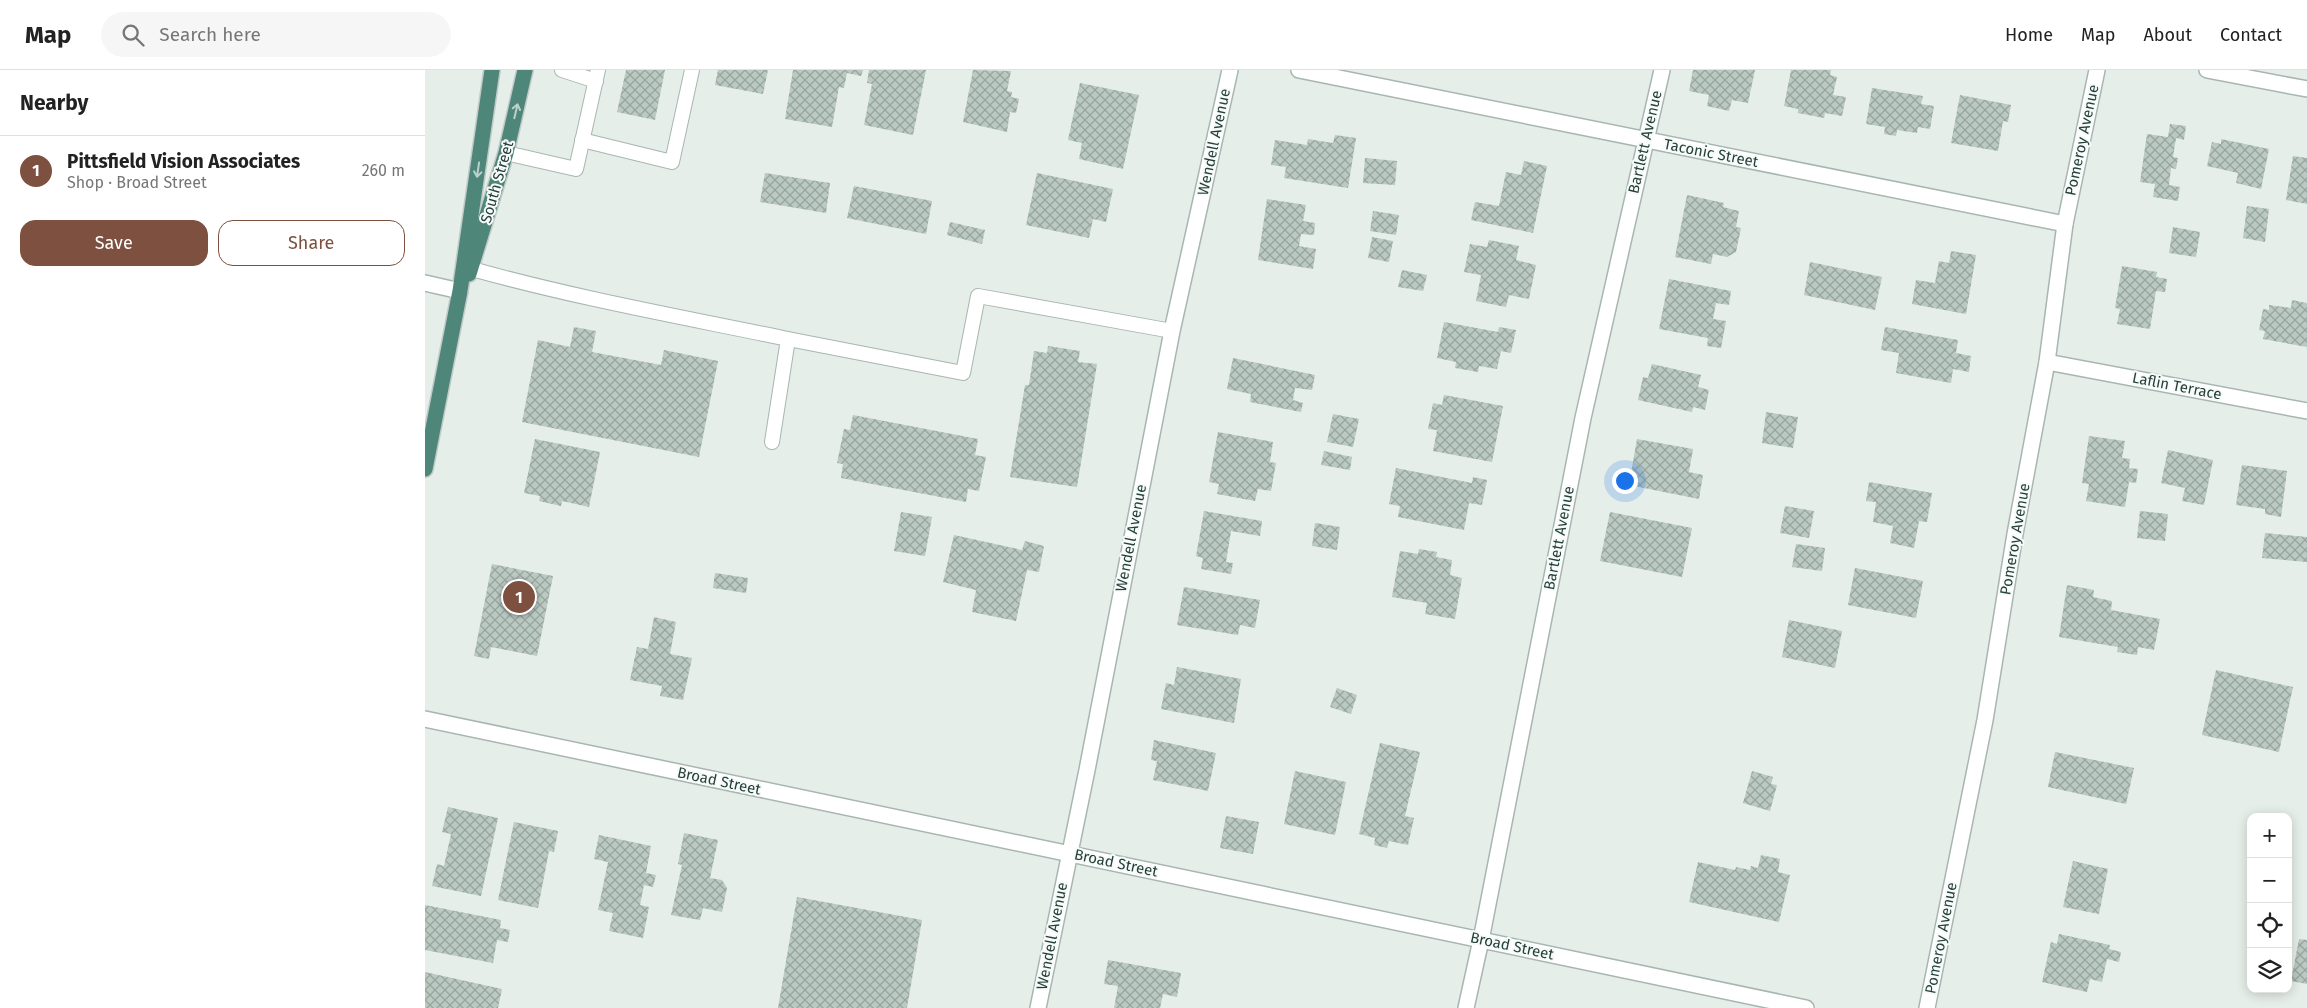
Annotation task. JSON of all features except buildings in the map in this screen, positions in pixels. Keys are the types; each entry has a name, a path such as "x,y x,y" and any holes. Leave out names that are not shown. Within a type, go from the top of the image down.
{"highway":[{"name":"South Street","path":"425,469 460,291 492,70"},
{"name":"South Street","path":"460,291 472,269 506,154 525,70"}],"street":[{"name":"Wendell Avenue","path":"1037,1008 1068,853 1087,770 1173,331 1230,70"},
{"name":"Taconic Street","path":"1299,70 2065,224"},
{"name":"Bartlett Avenue","path":"1466,1008 1583,418 1662,70"},
{"name":"Pomeroy Avenue","path":"1927,1008 1985,720 2015,534 2047,362 2065,224 2097,70"},
{"path":"2207,70 2307,89"},
{"path":"425,283 460,291"},
{"name":"Laflin Terrace","path":"2047,362 2307,411"},
{"name":"Broad Street","path":"425,719 1806,1008"}],"lane":[{"path":"506,154 576,169 597,76 562,70"},
{"path":"583,140 672,162 692,70"},
{"path":"472,269 649,311 963,373 978,296 1173,331"},
{"path":"772,442 788,339"}],"place":[{"name":"Pittsfield Vision Associates","path":"519,597"}]}
